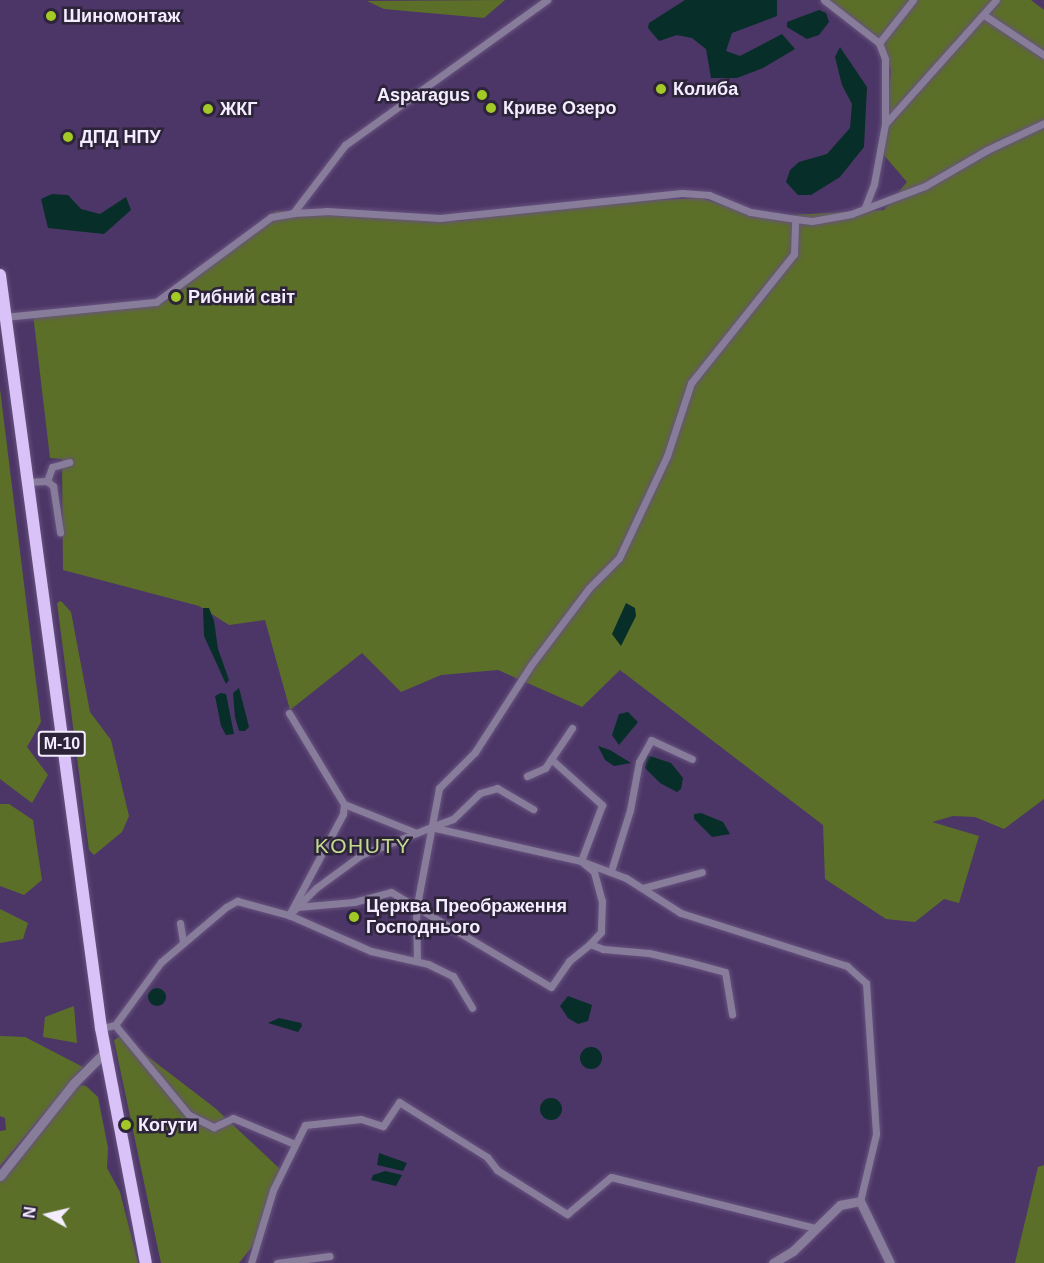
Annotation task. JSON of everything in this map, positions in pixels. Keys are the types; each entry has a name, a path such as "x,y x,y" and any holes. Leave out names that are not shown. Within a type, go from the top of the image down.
{"highway":[{"name":"М-10","path":"0,275 100,1028 146,1263"}],"street":[{"path":"293,213 345,145 547,0"},
{"path":"879,43 913,0"},
{"path":"885,124 996,0"},
{"path":"828,1 879,43 888,76 885,124 874,184 865,208"},
{"path":"984,15 1044,55"},
{"path":"5,317 156,302 271,217 293,213 326,211 440,218 682,193 709,195 750,212 812,221 865,208 925,186 987,150 1044,123"},
{"path":"417,961 416,910 439,788 475,752 531,665 589,588 619,558 667,456 691,383 794,254 795,219"},
{"path":"47,482 52,467 69,462"},
{"path":"26,482 47,482 52,486 60,532"},
{"path":"289,915 343,814 344,804 290,713"},
{"path":"527,776 545,768 572,728"},
{"path":"611,871 630,810 639,762 651,740 692,759"},
{"path":"551,759 602,805 581,861"},
{"path":"289,915 316,888 361,855 453,819 480,793 497,788 533,809"},
{"path":"344,804 416,833"},
{"path":"431,827 581,861 611,871 643,888 681,913 829,959 857,972 867,983 876,1134 860,1201 890,1263"},
{"path":"297,908 354,902 391,892 416,910 551,987 569,961 601,932 602,901 594,872 581,861"},
{"path":"643,888 702,872"},
{"path":"100,1028 115,1025 161,962 237,901 289,915 371,951 417,961 453,976 472,1008"},
{"path":"180,923 183,943"},
{"path":"590,944 725,972 732,1014"},
{"path":"115,1025 189,1115 214,1127 233,1118 295,1144"},
{"path":"0,1176 74,1083 104,1053"},
{"path":"250,1263 273,1190 295,1144 309,1122 361,1119 383,1126 399,1102 487,1157 497,1170 567,1214 611,1177 815,1228"},
{"path":"773,1263 793,1251 840,1205 860,1201"},
{"path":"277,1263 330,1256"}],"green space":[{"path":"505,0 484,18 384,9 367,1"},
{"path":"827,0 1031,0 1044,10 1044,799 1004,829 975,817 953,816 932,822 979,836 959,903 944,899 915,922 886,919 825,879 823,825 620,670 582,707 498,670 441,675 401,692 362,653 290,710 265,620 229,625 199,606 63,570 62,459 50,458 33,314 163,301 276,211 458,221 599,203 700,198 739,209 752,217 884,210 907,182 883,154 891,70 879,39"},
{"path":"0,389 41,722 27,747 48,775 32,803 0,779"},
{"path":"61,601 71,612 90,712 111,740 129,816 122,832 94,855 89,850 57,603"},
{"path":"0,804 9,804 33,820 42,880 24,895 0,886"},
{"path":"0,909 28,923 23,939 0,943"},
{"path":"74,1006 77,1043 43,1037 45,1017"},
{"path":"0,1036 25,1037 83,1067 0,1166 0,1131 6,1130 5,1118 0,1116"},
{"path":"121,1036 215,1108 280,1169 259,1238 239,1263 161,1263 114,1040"},
{"path":"78,1085 86,1086 98,1097 108,1148 107,1168 120,1192 138,1263 0,1263 0,1178"},
{"path":"1044,1165 1044,1263 1015,1263 1038,1167"}],"shaded area":[{"path":"685,0 777,0 777,16 732,33 726,51 740,56 782,34 795,49 763,68 737,78 711,78 706,49 692,38 677,35 659,41 648,28 649,23"},
{"path":"819,10 826,13 829,22 819,35 807,39 787,27 787,22"},
{"path":"840,47 867,87 864,147 840,177 811,195 798,195 786,182 790,170 799,162 827,154 850,128 852,104 842,85 835,57"},
{"path":"52,194 68,195 81,209 100,214 126,197 131,210 104,234 48,228 41,199"},
{"path":"626,603 635,608 636,616 621,646 612,634"},
{"path":"203,608 209,608 214,621 218,649 229,680 226,684 204,636"},
{"path":"239,688 249,727 245,731 239,731 235,717 233,693"},
{"path":"221,693 226,694 234,734 226,735 221,726 215,696"},
{"path":"628,712 638,722 619,745 612,735 619,714"},
{"path":"598,746 610,750 631,763 614,766 605,760"},
{"path":"647,755 671,763 683,778 681,789 677,792 660,783 645,768"},
{"path":"701,813 723,822 730,834 712,837 694,819 694,814"},
{"path":"153,988 161,988 166,993 164,1004 153,1006 148,1001 148,993"},
{"path":"568,996 592,1005 588,1021 578,1024 568,1018 560,1006"},
{"path":"279,1018 301,1023 302,1026 298,1032 268,1023"},
{"path":"591,1047 599,1050 602,1058 599,1066 591,1069 583,1066 580,1058 583,1050"},
{"path":"551,1098 559,1101 562,1109 559,1117 551,1120 543,1117 540,1109 543,1101"},
{"path":"379,1153 407,1163 403,1171 377,1165"},
{"path":"385,1171 402,1175 396,1186 371,1180 373,1175"}],"place":[{"name":"Шиномонтаж","path":"51,16"},
{"name":"Колиба","path":"661,89"},
{"name":"Asparagus","path":"482,95"},
{"name":"Криве Озеро","path":"491,108"},
{"name":"ЖКГ","path":"208,109"},
{"name":"ДПД НПУ","path":"68,137"},
{"name":"Рибний світ","path":"176,297"},
{"name":"Церква Преображення Господнього","path":"354,917"},
{"name":"Когути","path":"126,1125"}],"district":[{"name":"KOHUTY","path":"363,846"}]}
